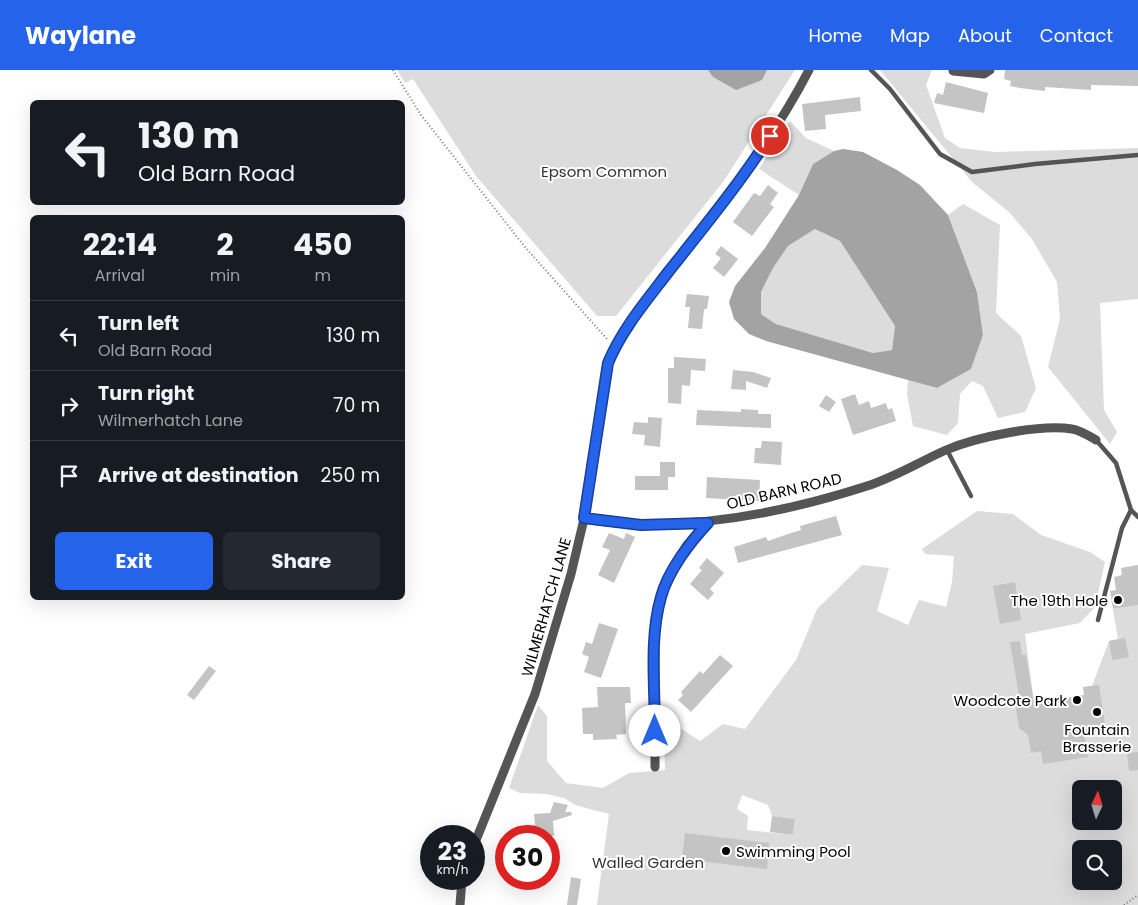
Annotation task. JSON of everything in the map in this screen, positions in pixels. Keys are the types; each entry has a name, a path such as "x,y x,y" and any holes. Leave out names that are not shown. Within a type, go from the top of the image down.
{"street":[{"name":"WILMERHATCH LANE","path":"482,825 535,694 572,574 584,518 608,363 614,349 634,317 751,165 809,70"},
{"path":"953,71 984,74 990,70"},
{"path":"946,450 990,436 1041,430 1073,429 1096,440"},
{"name":"OLD BARN ROAD","path":"584,518 641,525 708,523 793,505 867,486 906,472 946,450"},
{"path":"655,767 654,630 661,595 687,544 708,523"},
{"path":"460,905 461,890"}],"lane":[{"path":"871,70 890,89 940,154 972,172 1034,164 1138,155"},
{"path":"1096,440 1116,463 1131,510 1138,517"},
{"path":"946,450 971,496"},
{"path":"1098,620 1122,528 1131,510"}],"path":[{"path":"393,70 422,115 525,247 607,338 614,349"},
{"path":"1124,905 1138,895"}],"green space":[{"name":"Epsom Common","path":"397,70 795,70 723,182 616,316 597,316 476,176 413,79 405,83"},
{"path":"880,70 932,70 926,85 945,138 960,148 994,152 1138,148 1138,299 1100,303 1104,410 1117,432 1110,444 1048,367 1060,319 1057,282 1032,239 1009,212 972,182"},
{"path":"790,121 806,138 834,151 813,164 799,195 759,169"},
{"path":"963,204 1000,225 996,313 1021,336 1036,388 1025,412 998,418 983,386 972,381 960,394 958,423 947,435 913,426 907,394 908,380 937,388 971,369 983,335 977,292 948,215"},
{"path":"815,229 840,241 895,326 892,350 873,353 776,324 761,314 761,292 773,268 788,246"},
{"name":"Walled Garden","path":"977,511 1013,514 1041,535 1090,552 1105,562 1095,607 1080,623 1025,634 1034,703 1084,695 1083,687 1092,686 1109,641 1118,639 1113,609 1138,605 1138,905 597,905 609,814 575,805 564,798 546,794 520,793 509,788 538,705 547,716 547,761 566,783 603,788 629,773 665,770 664,731 680,728 700,741 723,724 745,729 796,660 817,609 862,565 889,568 877,611 908,625 919,600 946,607 952,582 954,556 925,554 922,549","holes":["742,795 768,805 772,816 795,819 793,835 747,830 748,816 737,809"]}],"shaded area":[{"path":"708,70 767,70 762,80 736,90 713,77"},
{"path":"843,149 863,152 897,170 920,185 948,215 977,292 983,335 971,369 937,388 766,341 749,334 734,319 729,302 735,286 765,248 799,195 813,164 834,151","holes":["815,229 840,241 895,326 892,350 873,353 776,324 761,314 761,292 773,268 788,246"]}],"building":[{"path":"1005,70 1138,70 1138,86 1091,85 1091,90 1045,87 1045,91 1020,88 1010,86 1011,81 1004,79"},
{"path":"946,82 988,93 984,113 934,103 937,93 943,95"},
{"path":"860,97 861,111 825,115 826,129 805,131 802,104"},
{"path":"768,185 778,193 770,204 774,207 752,236 733,222 754,193 760,196"},
{"path":"721,246 738,259 724,277 713,268 721,258 715,254"},
{"path":"687,294 709,296 707,309 704,309 702,329 688,328 690,307 685,307"},
{"path":"674,357 706,359 705,371 691,370 690,386 682,385 681,404 668,403 668,368 674,368"},
{"path":"733,370 753,372 771,378 767,388 746,381 746,390 731,389"},
{"path":"855,394 859,405 869,401 871,408 886,403 888,410 892,408 896,421 853,435 841,399"},
{"path":"826,395 836,402 829,412 819,406"},
{"path":"741,409 758,410 758,414 771,414 771,428 696,425 697,410 741,412"},
{"path":"648,417 662,418 660,447 644,445 645,435 632,434 634,422 648,423"},
{"path":"762,441 782,442 781,465 754,463 755,448 761,448"},
{"path":"660,462 675,462 675,477 668,477 668,490 635,490 635,476 660,476"},
{"path":"707,477 760,480 759,501 706,498"},
{"path":"836,516 842,535 738,563 734,547 766,537 768,541 801,530 800,526"},
{"path":"609,533 624,539 626,533 635,537 614,583 598,575 610,550 602,547"},
{"path":"707,558 724,573 710,589 714,593 708,600 690,584 702,570 699,568"},
{"path":"1138,565 1138,605 1113,609 1110,591 1116,590 1114,577 1122,575 1121,568"},
{"path":"1015,582 1017,596 1023,595 1024,605 1019,606 1021,620 1000,624 993,586"},
{"path":"599,623 618,629 601,678 584,672 589,657 582,654 586,642 592,644"},
{"path":"1125,638 1129,657 1112,660 1109,641"},
{"name":"Woodcote Park","path":"1020,641 1022,655 1026,655 1034,703 1084,695 1083,687 1099,685 1106,730 1084,733 1088,757 1043,764 1041,751 1031,753 1028,735 1019,728 1014,697 1019,696 1010,642"},
{"path":"720,655 733,666 691,712 678,700 683,695 681,692 700,671 703,674"},
{"path":"209,666 216,671 194,700 187,695"},
{"path":"597,687 630,687 631,703 625,703 626,734 616,735 617,739 593,740 593,734 583,734 582,708 598,707"},
{"path":"1138,752 1138,770 1129,771 1127,753"},
{"path":"554,802 568,805 565,812 571,812 572,815 553,821 553,825 535,825 534,814 550,813"},
{"path":"772,816 795,819 793,835 770,832"},
{"name":"Swimming Pool","path":"685,833 769,843 767,869 682,859"},
{"path":"571,877 581,879 577,905 567,905"}],"place":[{"name":"The 19th Hole","path":"1118,600"},
{"name":"Woodcote Park","path":"1077,700"},
{"name":"Fountain Brasserie","path":"1097,712"},
{"name":"Swimming Pool","path":"726,851"}],"route":[{"path":"655,731 654,630 661,595 687,544 708,523 641,525 584,518 592,454 608,363 614,349 634,317 751,165 770,136"}]}
